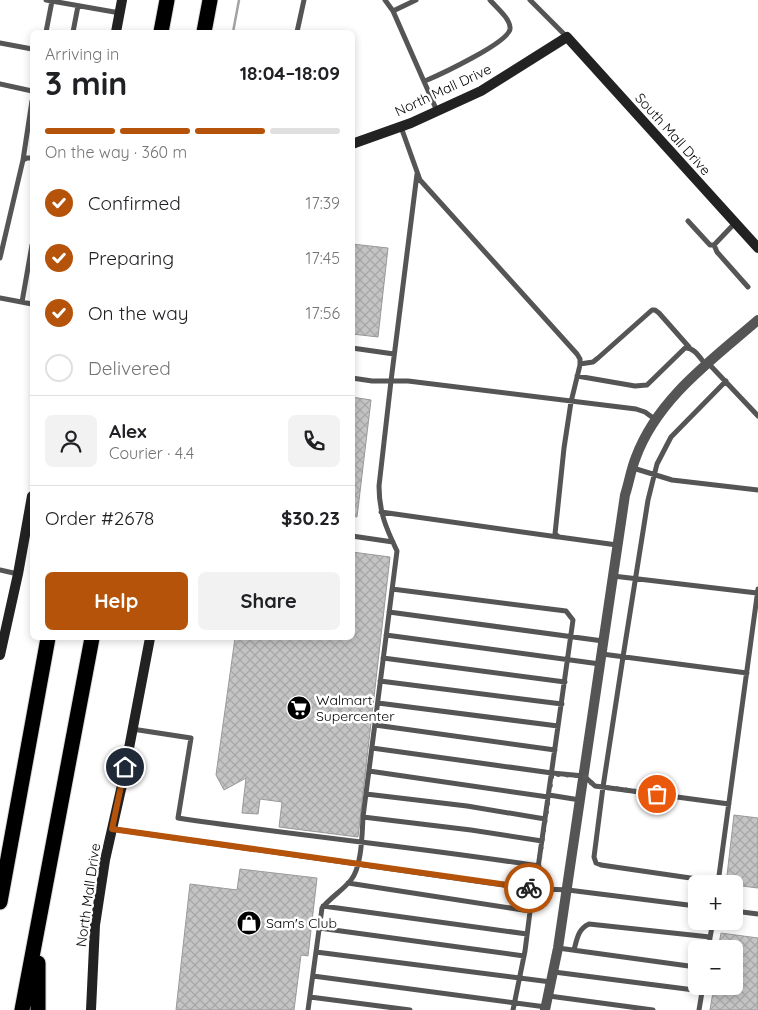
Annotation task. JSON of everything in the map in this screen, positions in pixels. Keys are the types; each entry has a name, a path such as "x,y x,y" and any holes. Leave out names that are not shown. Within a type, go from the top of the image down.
{"highway":[{"path":"161,30 167,0"},
{"path":"204,30 210,0"},
{"path":"0,902 48,640"},
{"path":"22,1010 92,640"},
{"path":"0,872 11,840"},
{"path":"38,1010 39,921"}],"street":[{"path":"116,30 122,0"},
{"name":"North Mall Drive","path":"355,143 401,126 480,91 567,37"},
{"name":"South Mall Drive","path":"567,37 758,248"},
{"path":"546,1008 568,890 625,495 635,458 650,427 672,398 707,364 758,320"},
{"path":"0,655 18,574 30,507"},
{"name":"North Mall Drive","path":"91,1010 95,925 150,640"}],"lane":[{"path":"46,30 49,0 120,13"},
{"path":"297,30 304,0"},
{"path":"385,0 393,11 437,110"},
{"path":"393,11 416,0"},
{"path":"424,81 479,54 507,34 510,28 508,23 490,0"},
{"path":"530,0 567,37"},
{"path":"73,30 78,6"},
{"path":"0,43 30,49"},
{"path":"0,84 30,91"},
{"path":"0,258 23,160 30,114"},
{"path":"401,126 417,174 424,184 577,354 580,364 571,402 554,528 555,534 559,537"},
{"path":"23,160 30,158"},
{"path":"308,1010 319,928 324,906 330,898 353,878 362,842 363,817 397,551 382,520 379,486 417,174"},
{"path":"0,220 8,222"},
{"path":"688,221 710,244 714,245 717,252 748,287"},
{"path":"714,245 735,223"},
{"path":"22,302 30,257"},
{"path":"0,298 30,304"},
{"path":"580,364 593,362 652,310 655,310 688,348 692,349 726,381 758,416"},
{"path":"355,348 394,354"},
{"path":"578,376 636,386 647,385 685,348 688,348"},
{"path":"355,378 408,381 636,410 645,412 656,420"},
{"path":"688,879 601,866 596,863 594,857 623,657 648,500 654,474 671,437 726,381"},
{"path":"632,468 672,480 758,490"},
{"path":"381,512 617,545"},
{"path":"355,536 392,542"},
{"path":"0,570 18,574"},
{"path":"613,576 757,593"},
{"path":"392,589 566,611 574,620 539,866 533,888 524,956 513,1010"},
{"path":"719,875 758,589"},
{"path":"389,612 604,641"},
{"path":"386,634 568,660 623,657 746,673"},
{"path":"383,658 565,682"},
{"path":"380,680 562,704"},
{"path":"378,703 558,726"},
{"path":"375,725 555,750"},
{"path":"132,729 191,738 178,818 273,832 470,855 539,866"},
{"path":"372,748 552,774 584,776 595,786 729,804"},
{"path":"369,771 581,800"},
{"path":"366,794 467,806 545,819"},
{"path":"363,817 542,841"},
{"path":"112,829 533,888 568,890 688,905"},
{"path":"348,883 530,911"},
{"path":"324,906 527,934"},
{"path":"743,912 758,914"},
{"path":"574,950 578,934 583,926 589,924 710,937"},
{"path":"319,928 524,956"},
{"path":"710,940 711,930"},
{"path":"558,948 688,966"},
{"path":"316,952 520,979 553,977 688,988"},
{"path":"312,976 546,1008"},
{"path":"699,1010 701,995"},
{"path":"549,996 653,1010"},
{"path":"310,997 410,1010"}],"building":[{"path":"355,244 388,248 378,337 355,334"},
{"path":"355,397 371,400 357,517 355,517"},
{"name":"Walmart Supercenter","path":"355,552 390,557 358,837 279,827 282,802 260,799 258,814 242,813 246,778 224,790 216,775 235,640 355,640"},
{"path":"734,815 758,818 758,888 743,886 743,875 727,875"},
{"name":"Sam's Club","path":"240,869 317,878 308,956 301,955 294,1010 176,1010 190,884 237,890"},
{"path":"721,933 758,938 758,1010 710,1010 712,995 743,995 743,940 720,940"}],"waterway":[{"path":"233,30 239,0"}],"way so far":[{"path":"529,888 533,888 537,875 552,774 584,776 595,786 657,794"}],"place":[{"name":"Walmart Supercenter","path":"299,708"},
{"name":"Sam's Club","path":"249,923"}],"route":[{"path":"125,767 112,829 529,888"}]}
